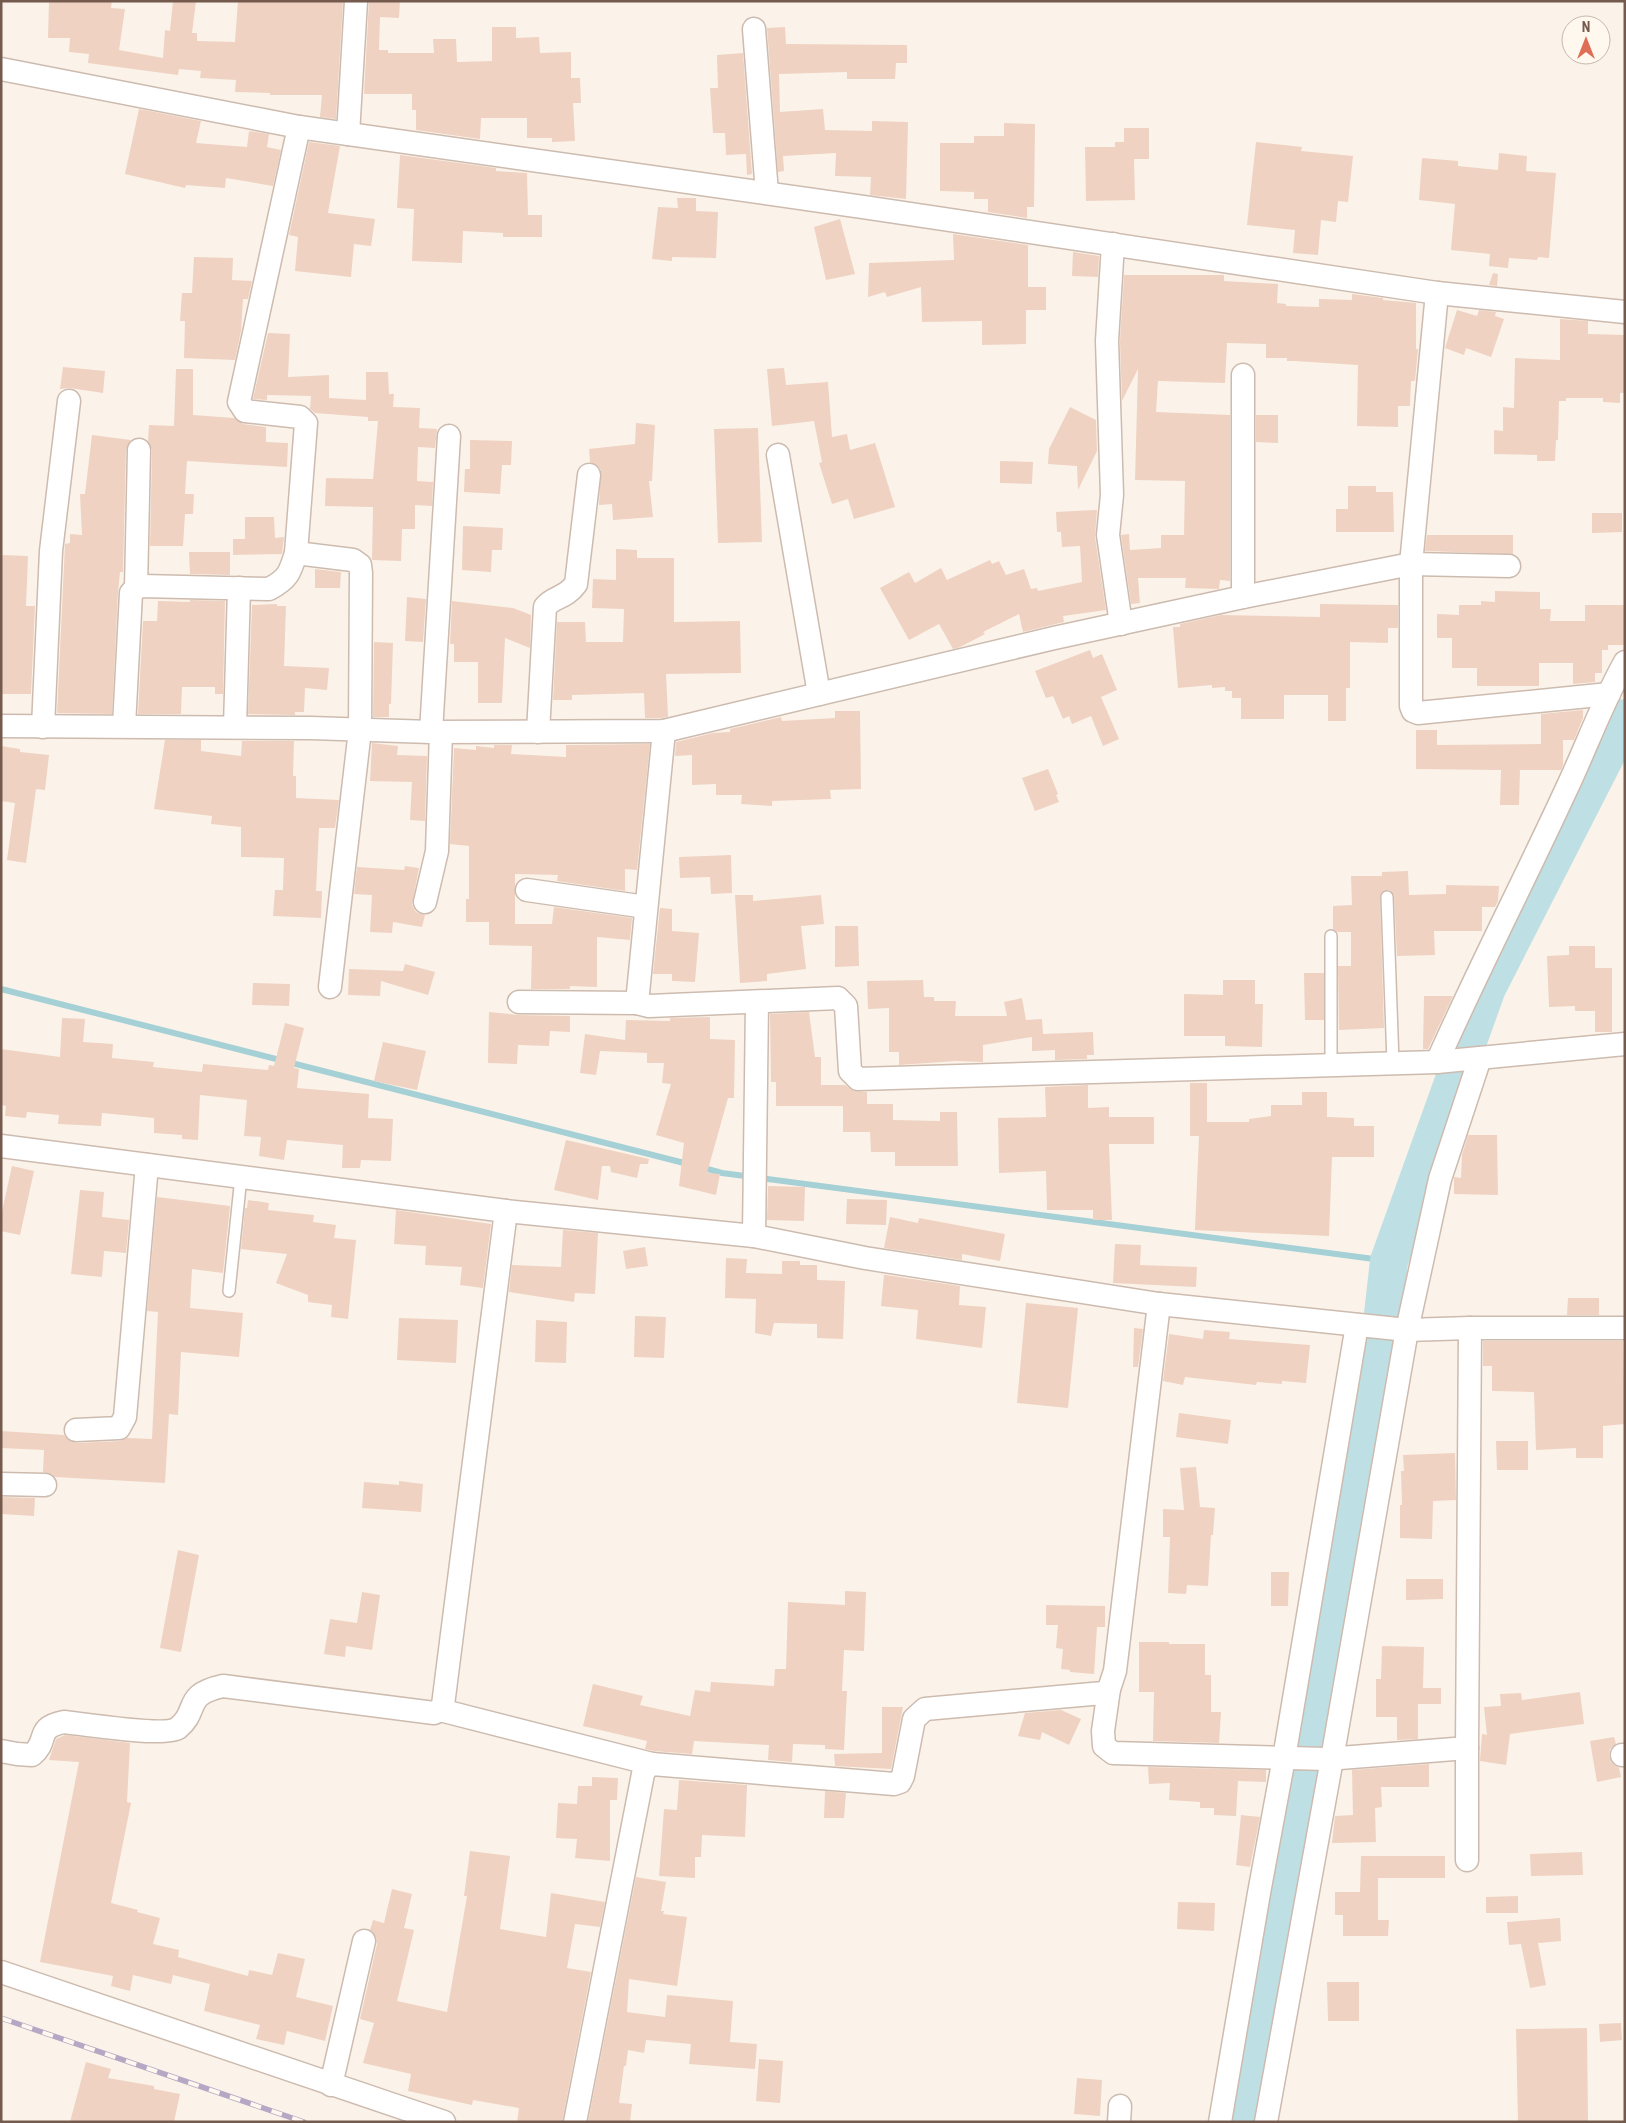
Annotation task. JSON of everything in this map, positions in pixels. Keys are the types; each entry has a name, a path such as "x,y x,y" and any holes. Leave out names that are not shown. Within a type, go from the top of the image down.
{"street":[{"path":"348,134 356,1"},
{"path":"754,29 767,193"},
{"path":"1,69 299,127 767,193 1437,293 1625,312"},
{"path":"136,588 269,589 283,582 291,571 296,553 306,424 300,417 245,411 239,402 299,127"},
{"path":"1113,244 1106,341 1112,486 1108,535 1121,624"},
{"path":"1437,293 1411,564 1411,706 1413,711 1418,713 1616,686"},
{"path":"1243,375 1243,597"},
{"path":"43,727 52,551 68,402"},
{"path":"426,902 437,851 436,732 449,436"},
{"path":"124,726 131,593 136,588 139,450"},
{"path":"778,455 819,694"},
{"path":"538,732 545,607 550,601 569,593 576,584 589,474"},
{"path":"296,553 353,560 360,565 360,730 330,987"},
{"path":"1,726 236,727 436,732 664,731 1054,638 1243,597 1411,564 1510,566"},
{"path":"236,727 239,588"},
{"path":"1439,1061 1470,988 1616,686 1625,662"},
{"path":"637,1003 664,731"},
{"path":"526,890 646,907"},
{"path":"519,1002 637,1003 649,1006 838,998 846,1006 850,1071 858,1079 1439,1061 1625,1044"},
{"path":"754,1236 757,1002"},
{"path":"1220,2122 1258,1893 1383,1327 1440,1179 1476,1058"},
{"path":"1,1146 506,1211 754,1236 865,1258 1159,1304 1383,1327 1625,1328"},
{"path":"76,1430 119,1428 125,1417 147,1165"},
{"path":"1,1751 32,1755 39,1749 44,1732 51,1725 64,1722 159,1732 177,1729 186,1718 194,1700 205,1690 223,1686 434,1713 440,1710 443,1705 506,1211"},
{"path":"1159,1304 1115,1671 1109,1689 1103,1731 1104,1746 1113,1752 1330,1759 1467,1748"},
{"path":"1266,2122 1330,1759 1383,1327"},
{"path":"1467,1860 1470,1328"},
{"path":"1,1484 45,1485"},
{"path":"440,1710 652,1764 894,1784 900,1782 903,1776 914,1719 925,1709 1103,1693 1109,1689"},
{"path":"575,2122 643,1774 646,1768 652,1764"},
{"path":"331,2085 364,1941"},
{"path":"1,1972 444,2122"}],"lane":[{"path":"1387,897 1393,1062"},
{"path":"1331,936 1331,1065"},
{"path":"228,1290 241,1177"}],"building":[{"path":"49,1 112,1 111,8 125,9 119,50 163,58 165,30 170,31 173,1 196,1 192,33 197,33 197,41 235,42 238,1 343,1 336,119 320,117 322,95 270,95 270,93 235,92 236,80 200,78 201,71 179,69 178,75 88,63 89,54 69,52 70,38 48,38"},
{"path":"369,1 400,1 399,18 380,17 379,50 388,50 388,53 434,53 433,39 456,39 457,62 492,61 492,27 516,27 516,38 539,37 540,53 571,52 571,78 580,78 581,103 573,103 575,141 552,142 552,138 527,138 527,118 481,118 480,139 416,130 416,110 412,110 412,94 364,94"},
{"path":"785,27 786,44 907,45 907,63 896,63 895,79 847,79 847,72 779,74 780,112 823,109 825,130 872,131 872,121 908,122 906,199 870,195 871,177 835,176 836,153 783,156 784,171 778,172 767,28"},
{"path":"743,53 752,174 747,175 746,154 726,155 725,133 713,133 710,88 718,88 717,55"},
{"path":"139,109 201,121 196,143 247,147 249,131 269,134 267,147 281,150 273,186 226,178 225,188 186,185 185,188 125,174"},
{"path":"1004,123 1035,124 1034,207 1027,207 1027,218 988,212 988,199 974,199 974,192 940,191 940,143 974,143 974,136 1004,136"},
{"path":"1124,128 1149,128 1149,159 1134,159 1135,200 1086,201 1085,147 1115,147 1115,142 1124,142"},
{"path":"309,142 340,146 328,213 375,219 371,246 354,244 351,277 295,271 298,237 289,235"},
{"path":"1256,142 1302,147 1301,151 1353,156 1348,202 1338,201 1336,222 1321,220 1318,255 1293,253 1295,230 1247,225"},
{"path":"1499,153 1527,156 1526,171 1556,173 1549,258 1538,257 1537,260 1509,258 1508,268 1489,266 1490,254 1451,250 1455,204 1419,200 1422,158 1458,161 1458,166 1498,170"},
{"path":"400,155 496,168 496,171 527,173 528,215 542,215 542,237 503,237 503,233 463,231 462,263 412,261 414,209 397,208"},
{"path":"677,198 696,198 696,211 718,212 716,258 672,257 672,261 652,259 658,207 678,208"},
{"path":"840,219 855,274 826,280 814,227"},
{"path":"953,234 1028,245 1028,287 1046,287 1046,310 1026,310 1026,344 982,345 982,321 922,322 921,287 887,297 885,292 868,297 869,263 954,260"},
{"path":"1073,252 1099,256 1098,277 1072,276"},
{"path":"194,257 233,258 232,280 252,281 248,299 243,299 241,331 235,360 184,358 185,321 180,321 182,293 192,293"},
{"path":"1493,273 1498,274 1497,286 1489,285"},
{"path":"1124,275 1224,275 1224,281 1278,284 1277,303 1286,304 1286,306 1319,307 1319,299 1352,300 1352,294 1383,298 1383,300 1416,303 1416,349 1418,349 1415,381 1411,381 1410,406 1398,406 1398,427 1357,426 1358,365 1287,361 1287,358 1266,358 1266,344 1227,343 1225,383 1158,381 1156,412 1230,415 1230,581 1220,580 1219,589 1185,588 1186,578 1138,578 1140,603 1131,604 1121,535 1129,534 1130,550 1161,548 1161,535 1184,535 1185,481 1135,480 1138,369 1122,401 1120,341"},
{"path":"1457,310 1477,316 1479,310 1496,312 1495,316 1504,319 1491,357 1466,348 1464,355 1445,348"},
{"path":"1560,319 1588,321 1588,334 1625,335 1625,393 1620,393 1620,403 1603,402 1603,398 1566,398 1566,401 1559,401 1558,440 1556,440 1555,461 1537,461 1537,455 1494,454 1494,430 1503,431 1503,407 1514,408 1515,358 1560,360"},
{"path":"268,333 290,334 288,377 329,375 329,398 366,400 366,372 388,372 389,394 394,394 393,407 420,408 419,428 437,429 435,448 418,447 417,481 433,482 432,506 415,505 415,529 402,529 401,561 372,560 373,507 325,506 326,478 373,479 378,421 368,421 368,417 315,413 310,409 311,396 267,395 267,400 253,399"},
{"path":"63,367 105,371 103,393 70,388 60,389"},
{"path":"784,368 786,385 828,382 832,437 847,434 850,450 875,443 895,507 854,519 848,499 832,504 819,463 822,462 814,421 772,426 767,369"},
{"path":"176,369 193,369 193,415 234,418 243,424 266,427 266,442 288,443 287,467 187,461 185,494 194,494 193,514 185,514 183,546 150,546 152,450 148,441 149,425 174,426"},
{"path":"1070,407 1096,420 1097,451 1078,490 1077,466 1048,464 1049,449"},
{"path":"1256,415 1278,415 1278,443 1256,442"},
{"path":"636,423 655,425 652,481 649,481 653,517 613,520 612,504 599,505 601,470 597,465 590,462 589,449 635,444"},
{"path":"758,428 762,542 718,543 714,429"},
{"path":"92,435 131,440 126,450 123,572 120,572 118,592 112,714 57,713 65,544 70,543 70,534 82,535 80,494 85,494"},
{"path":"470,440 512,441 511,465 502,465 500,494 464,492 465,469 470,469"},
{"path":"1000,461 1033,462 1032,484 1000,483"},
{"path":"1348,486 1376,486 1376,492 1393,492 1394,532 1336,532 1336,509 1348,509"},
{"path":"1097,510 1095,537 1106,610 1063,616 1064,622 1023,632 1019,614 983,632 985,634 953,649 939,624 909,640 880,588 909,572 915,583 941,568 947,580 990,560 992,564 999,561 1006,575 1024,569 1031,589 1037,588 1038,591 1082,582 1080,546 1062,547 1061,532 1057,532 1056,512"},
{"path":"1592,513 1622,513 1622,532 1592,533"},
{"path":"245,517 274,517 275,538 284,537 282,554 233,555 233,539 245,539"},
{"path":"463,526 503,528 502,550 492,550 491,572 462,570"},
{"path":"1427,535 1513,535 1513,554 1425,551"},
{"path":"616,549 637,550 637,558 674,558 674,622 740,621 741,673 666,674 668,717 662,718 645,718 644,693 572,695 572,700 553,700 557,622 585,622 586,642 623,642 624,609 592,608 593,579 616,580"},
{"path":"189,552 230,552 230,575 190,574"},
{"path":"1,555 28,556 26,606 35,606 31,694 1,694"},
{"path":"315,569 341,572 340,588 315,588"},
{"path":"1495,591 1540,592 1540,609 1551,609 1550,621 1585,621 1585,605 1625,605 1625,645 1608,645 1608,650 1602,650 1602,673 1595,673 1595,682 1573,684 1573,663 1539,663 1539,686 1477,686 1477,668 1452,668 1452,638 1437,638 1437,614 1459,615 1459,605 1481,605 1481,601 1495,602"},
{"path":"407,597 426,599 423,642 405,641"},
{"path":"190,600 225,601 223,694 215,694 215,687 182,687 181,714 138,714 143,621 157,621 158,601 190,602"},
{"path":"452,601 513,608 531,615 530,648 505,638 502,703 478,703 478,662 454,662 454,644 450,644"},
{"path":"277,604 277,606 286,606 284,666 329,668 327,690 305,688 304,712 295,712 295,715 248,714 252,605"},
{"path":"1320,604 1398,605 1398,628 1388,628 1388,643 1350,642 1350,688 1346,688 1346,721 1328,721 1328,695 1284,695 1284,719 1241,719 1241,698 1232,698 1232,691 1225,691 1225,687 1212,688 1212,685 1178,688 1173,627 1180,627 1180,624 1221,615 1320,617"},
{"path":"374,642 393,643 389,717 373,717"},
{"path":"1090,650 1093,658 1102,654 1117,690 1101,697 1119,739 1103,746 1091,716 1072,724 1069,716 1063,719 1053,696 1046,698 1035,671"},
{"path":"1583,710 1583,718 1574,740 1563,740 1563,765 1561,770 1520,770 1519,805 1500,805 1501,770 1416,769 1416,730 1437,730 1437,745 1541,744 1541,714"},
{"path":"835,711 860,711 861,789 830,790 831,799 772,801 772,806 741,804 742,795 716,795 716,784 692,785 692,755 675,756 676,742 713,733 730,732 730,729 781,717 782,721 835,718"},
{"path":"165,740 201,740 201,751 241,756 242,741 294,741 293,776 296,776 296,798 339,800 335,828 319,828 316,891 322,891 321,918 273,916 275,890 283,890 284,858 241,857 241,827 211,824 212,816 154,809"},
{"path":"372,743 398,746 397,755 427,756 425,821 410,820 412,782 370,781"},
{"path":"650,744 637,870 625,869 625,891 557,881 558,875 515,874 515,924 552,924 554,907 632,918 630,940 597,937 597,987 570,986 570,989 531,989 532,946 489,945 489,922 466,922 466,899 469,899 469,846 450,844 454,748 476,750 476,746 494,748 494,745 512,745 511,754 566,757 566,745"},
{"path":"1,746 20,749 20,752 49,755 45,790 36,789 26,863 7,860 15,803 1,801"},
{"path":"1048,769 1058,794 1056,795 1059,802 1035,811 1022,778"},
{"path":"731,855 732,893 711,894 710,877 680,878 679,857"},
{"path":"405,866 419,868 412,905 416,912 425,915 422,927 393,922 392,933 370,932 372,895 354,894 357,867 404,870"},
{"path":"1408,871 1409,895 1446,894 1446,885 1499,886 1498,901 1495,907 1482,907 1482,931 1434,931 1435,955 1397,956 1394,896 1390,890 1383,891 1380,897 1384,1028 1339,1030 1338,966 1351,966 1351,932 1337,932 1333,929 1333,906 1352,905 1351,876 1382,876 1382,872"},
{"path":"735,895 753,895 753,901 821,895 824,924 801,926 806,969 767,974 767,981 740,983"},
{"path":"660,908 672,909 672,931 699,933 695,982 672,981 672,974 653,974"},
{"path":"835,926 858,926 859,966 835,967"},
{"path":"1569,946 1595,946 1595,968 1612,968 1612,1032 1595,1032 1595,1011 1575,1011 1575,1006 1549,1007 1547,956 1569,955"},
{"path":"405,964 435,972 428,995 381,981 380,996 348,995 349,969 403,971"},
{"path":"1304,973 1324,973 1324,1020 1305,1020"},
{"path":"923,980 924,997 934,997 934,1001 956,1001 955,1016 1007,1016 1004,1002 1022,998 1026,1020 1042,1019 1043,1034 1093,1032 1094,1055 1087,1055 1087,1059 1055,1060 1055,1050 1032,1051 1032,1037 983,1045 983,1062 956,1061 899,1065 899,1052 889,1052 889,1008 868,1009 867,981"},
{"path":"1223,980 1255,980 1255,1004 1263,1004 1262,1047 1225,1046 1225,1036 1184,1036 1184,994 1223,995"},
{"path":"253,983 290,984 289,1006 252,1005"},
{"path":"1424,996 1453,996 1428,1049 1423,1049"},
{"path":"489,1012 519,1015 570,1016 570,1032 550,1031 549,1046 518,1045 517,1064 488,1063"},
{"path":"809,1012 815,1057 821,1057 821,1085 845,1085 854,1091 867,1092 867,1104 893,1104 893,1120 940,1121 940,1112 957,1112 958,1166 895,1166 895,1152 871,1152 870,1132 843,1132 843,1106 776,1106 776,1082 771,1082 770,1014"},
{"path":"710,1017 710,1039 735,1040 734,1098 728,1098 707,1173 720,1174 716,1195 679,1186 684,1143 656,1135 671,1084 662,1083 664,1063 647,1063 647,1053 600,1051 596,1075 580,1073 585,1034 625,1040 626,1020 670,1021 670,1018"},
{"path":"62,1018 85,1019 83,1042 113,1044 112,1058 154,1062 153,1067 202,1072 203,1064 268,1070 269,1065 274,1066 285,1023 304,1028 294,1068 299,1069 297,1088 369,1094 368,1118 393,1119 391,1161 361,1160 360,1168 342,1168 343,1145 287,1140 284,1160 259,1156 261,1137 244,1136 247,1100 200,1095 198,1140 182,1139 182,1135 154,1133 154,1118 102,1113 101,1126 58,1124 59,1115 27,1112 26,1118 5,1116 6,1106 1,1105 1,1049 60,1057"},
{"path":"383,1042 426,1051 417,1090 374,1081"},
{"path":"1190,1083 1207,1083 1207,1122 1249,1122 1249,1119 1271,1116 1271,1105 1302,1105 1302,1092 1327,1092 1327,1117 1354,1118 1354,1126 1374,1126 1374,1157 1332,1157 1329,1236 1195,1230 1199,1136 1190,1136"},
{"path":"1088,1085 1088,1108 1109,1107 1109,1117 1154,1117 1154,1144 1109,1144 1112,1220 1093,1220 1093,1210 1047,1210 1046,1171 999,1173 998,1118 1046,1117 1045,1087"},
{"path":"1468,1135 1497,1135 1498,1195 1454,1194 1454,1177 1461,1178 1462,1155"},
{"path":"566,1140 649,1159 648,1164 640,1164 637,1178 611,1172 610,1166 602,1166 598,1200 554,1190"},
{"path":"12,1166 34,1171 20,1235 1,1231 1,1216"},
{"path":"768,1186 805,1187 804,1221 767,1220"},
{"path":"80,1190 104,1192 102,1217 129,1220 126,1253 104,1251 102,1277 71,1274"},
{"path":"157,1197 230,1206 223,1273 192,1269 190,1308 243,1313 239,1357 181,1352 178,1415 169,1414 165,1483 55,1477 43,1472 44,1450 1,1448 1,1431 64,1435 70,1441 77,1443 120,1441 127,1438 152,1439 158,1312 147,1311"},
{"path":"847,1199 887,1200 886,1225 846,1224"},
{"path":"248,1200 269,1203 268,1210 314,1215 313,1222 336,1225 334,1238 356,1240 348,1319 331,1317 332,1305 308,1302 308,1295 276,1283 287,1254 241,1249 245,1208 247,1208"},
{"path":"396,1210 491,1224 483,1288 460,1285 462,1267 425,1265 426,1246 394,1244"},
{"path":"890,1217 918,1223 919,1218 1005,1234 1000,1261 962,1254 962,1260 884,1248"},
{"path":"563,1230 598,1233 595,1294 575,1293 574,1302 509,1292 512,1265 561,1267"},
{"path":"1115,1244 1141,1245 1140,1265 1197,1267 1196,1287 1113,1283"},
{"path":"645,1247 648,1266 626,1269 623,1251"},
{"path":"726,1258 747,1259 746,1273 782,1274 782,1261 800,1261 800,1265 817,1265 817,1280 845,1281 843,1339 817,1338 817,1324 774,1323 771,1336 755,1333 756,1299 725,1298"},
{"path":"879,1274 960,1286 959,1305 986,1307 982,1348 916,1339 918,1310 881,1306 884,1275"},
{"path":"1568,1298 1599,1298 1599,1315 1567,1315"},
{"path":"1026,1303 1078,1308 1068,1408 1017,1403"},
{"path":"635,1316 666,1317 664,1358 634,1357"},
{"path":"399,1318 458,1320 456,1363 397,1360"},
{"path":"536,1320 567,1322 566,1363 535,1362"},
{"path":"1134,1328 1143,1329 1138,1367 1133,1367"},
{"path":"1204,1330 1230,1332 1229,1339 1310,1345 1306,1383 1282,1381 1282,1384 1257,1382 1256,1385 1185,1377 1183,1385 1163,1381 1169,1334 1203,1339"},
{"path":"1483,1341 1623,1341 1625,1424 1603,1426 1603,1458 1576,1458 1576,1448 1536,1450 1534,1392 1492,1391 1492,1366 1483,1366"},
{"path":"1179,1413 1231,1420 1228,1444 1176,1437"},
{"path":"1496,1441 1528,1441 1528,1470 1497,1470"},
{"path":"1455,1453 1456,1500 1433,1501 1432,1539 1400,1538 1400,1505 1402,1505 1401,1471 1404,1471 1403,1455"},
{"path":"1196,1467 1200,1507 1215,1508 1213,1535 1211,1535 1208,1586 1187,1585 1186,1594 1168,1593 1170,1537 1163,1537 1163,1509 1184,1510 1180,1468"},
{"path":"399,1481 423,1484 421,1512 362,1508 364,1482 399,1485"},
{"path":"1,1497 35,1498 34,1516 1,1514"},
{"path":"178,1550 199,1555 181,1652 160,1648"},
{"path":"1271,1572 1289,1572 1288,1606 1271,1606"},
{"path":"1406,1579 1443,1579 1443,1599 1406,1600"},
{"path":"845,1591 866,1592 864,1651 844,1650 842,1691 847,1691 844,1750 825,1749 825,1745 793,1744 792,1762 768,1760 769,1745 694,1741 692,1754 654,1751 645,1749 647,1741 583,1726 593,1684 643,1696 640,1705 690,1716 695,1690 710,1692 711,1682 774,1686 775,1669 786,1669 788,1602 845,1605"},
{"path":"362,1592 380,1595 372,1650 346,1646 345,1657 324,1654 330,1619 357,1623"},
{"path":"1046,1605 1105,1606 1105,1627 1097,1627 1094,1674 1070,1672 1070,1670 1061,1669 1063,1649 1056,1648 1058,1625 1046,1625"},
{"path":"1139,1642 1205,1644 1205,1675 1211,1675 1211,1712 1221,1712 1219,1743 1153,1741 1154,1692 1139,1692"},
{"path":"1382,1646 1424,1647 1423,1688 1441,1688 1441,1704 1418,1704 1418,1739 1397,1740 1397,1717 1376,1717 1376,1679 1381,1679"},
{"path":"1580,1692 1584,1724 1510,1734 1506,1765 1480,1761 1482,1734 1487,1735 1484,1707 1501,1706 1500,1694 1521,1693 1522,1700"},
{"path":"882,1707 903,1707 891,1769 835,1766 834,1754 882,1753"},
{"path":"1061,1710 1081,1719 1069,1745 1042,1732 1040,1740 1018,1736 1025,1713"},
{"path":"65,1735 130,1743 127,1802 131,1803 111,1903 160,1918 153,1944 179,1950 178,1957 248,1976 249,1970 272,1975 278,1953 305,1959 296,1997 333,2006 325,2041 287,2031 284,2045 256,2039 260,2025 204,2011 210,1984 173,1975 171,1984 133,1975 130,1991 111,1986 113,1976 40,1962 79,1762 49,1760 56,1739"},
{"path":"1614,1737 1616,1744 1610,1749 1609,1755 1611,1762 1619,1768 1621,1777 1597,1782 1590,1741"},
{"path":"1429,1764 1429,1787 1381,1787 1382,1807 1375,1808 1376,1842 1332,1843 1335,1816 1353,1815 1352,1770"},
{"path":"1148,1767 1266,1770 1266,1782 1238,1781 1236,1816 1214,1815 1214,1808 1200,1808 1200,1802 1169,1800 1170,1783 1149,1784"},
{"path":"592,1777 618,1778 617,1800 610,1800 610,1861 575,1858 577,1839 556,1838 558,1803 577,1804 578,1786 592,1786"},
{"path":"679,1780 747,1785 745,1837 702,1835 701,1857 695,1857 695,1878 659,1876 664,1809 677,1810"},
{"path":"825,1791 846,1793 844,1818 824,1818"},
{"path":"1241,1815 1260,1817 1250,1867 1236,1865"},
{"path":"470,1851 510,1856 500,1929 546,1937 551,1893 605,1902 600,1927 575,1924 567,1968 591,1972 562,2122 517,2122 519,2108 473,2100 472,2105 408,2091 411,2074 363,2063 374,2023 360,2019 377,1944 376,1937 370,1930 373,1920 384,1923 392,1889 412,1894 404,1928 414,1930 397,2001 447,2012 467,1896 464,1896"},
{"path":"1582,1852 1583,1875 1531,1876 1530,1854"},
{"path":"1361,1856 1445,1856 1445,1878 1378,1878 1378,1920 1389,1920 1388,1936 1343,1936 1343,1915 1335,1915 1335,1892 1360,1892"},
{"path":"636,1877 666,1882 661,1911 664,1911 663,1914 687,1917 677,1986 629,1979 627,2012 665,2017 667,1995 733,2001 730,2042 757,2044 755,2069 689,2064 691,2044 646,2040 644,2053 628,2050 626,2066 624,2066 619,2103 632,2104 630,2122 588,2122"},
{"path":"1518,1896 1518,1913 1486,1913 1486,1897"},
{"path":"1178,1902 1215,1903 1214,1931 1177,1929"},
{"path":"1560,1918 1561,1941 1538,1943 1546,1985 1530,1988 1521,1944 1509,1945 1507,1922"},
{"path":"1327,1982 1359,1982 1359,2021 1328,2021"},
{"path":"1621,2023 1622,2040 1600,2042 1599,2024"},
{"path":"1587,2028 1588,2122 1518,2122 1516,2029"},
{"path":"759,2059 783,2061 780,2103 756,2101"},
{"path":"86,2062 111,2069 108,2078 154,2086 154,2089 180,2094 174,2122 70,2122"},
{"path":"1077,2078 1102,2080 1100,2116 1074,2114"}],"waterway":[{"path":"1241,2122 1378,1358 1389,1261 1487,988 1625,718"},
{"path":"1,989 688,1164"},
{"path":"700,1167 722,1173 1389,1261"}],"railway":[{"path":"1,2018 304,2122"}]}
